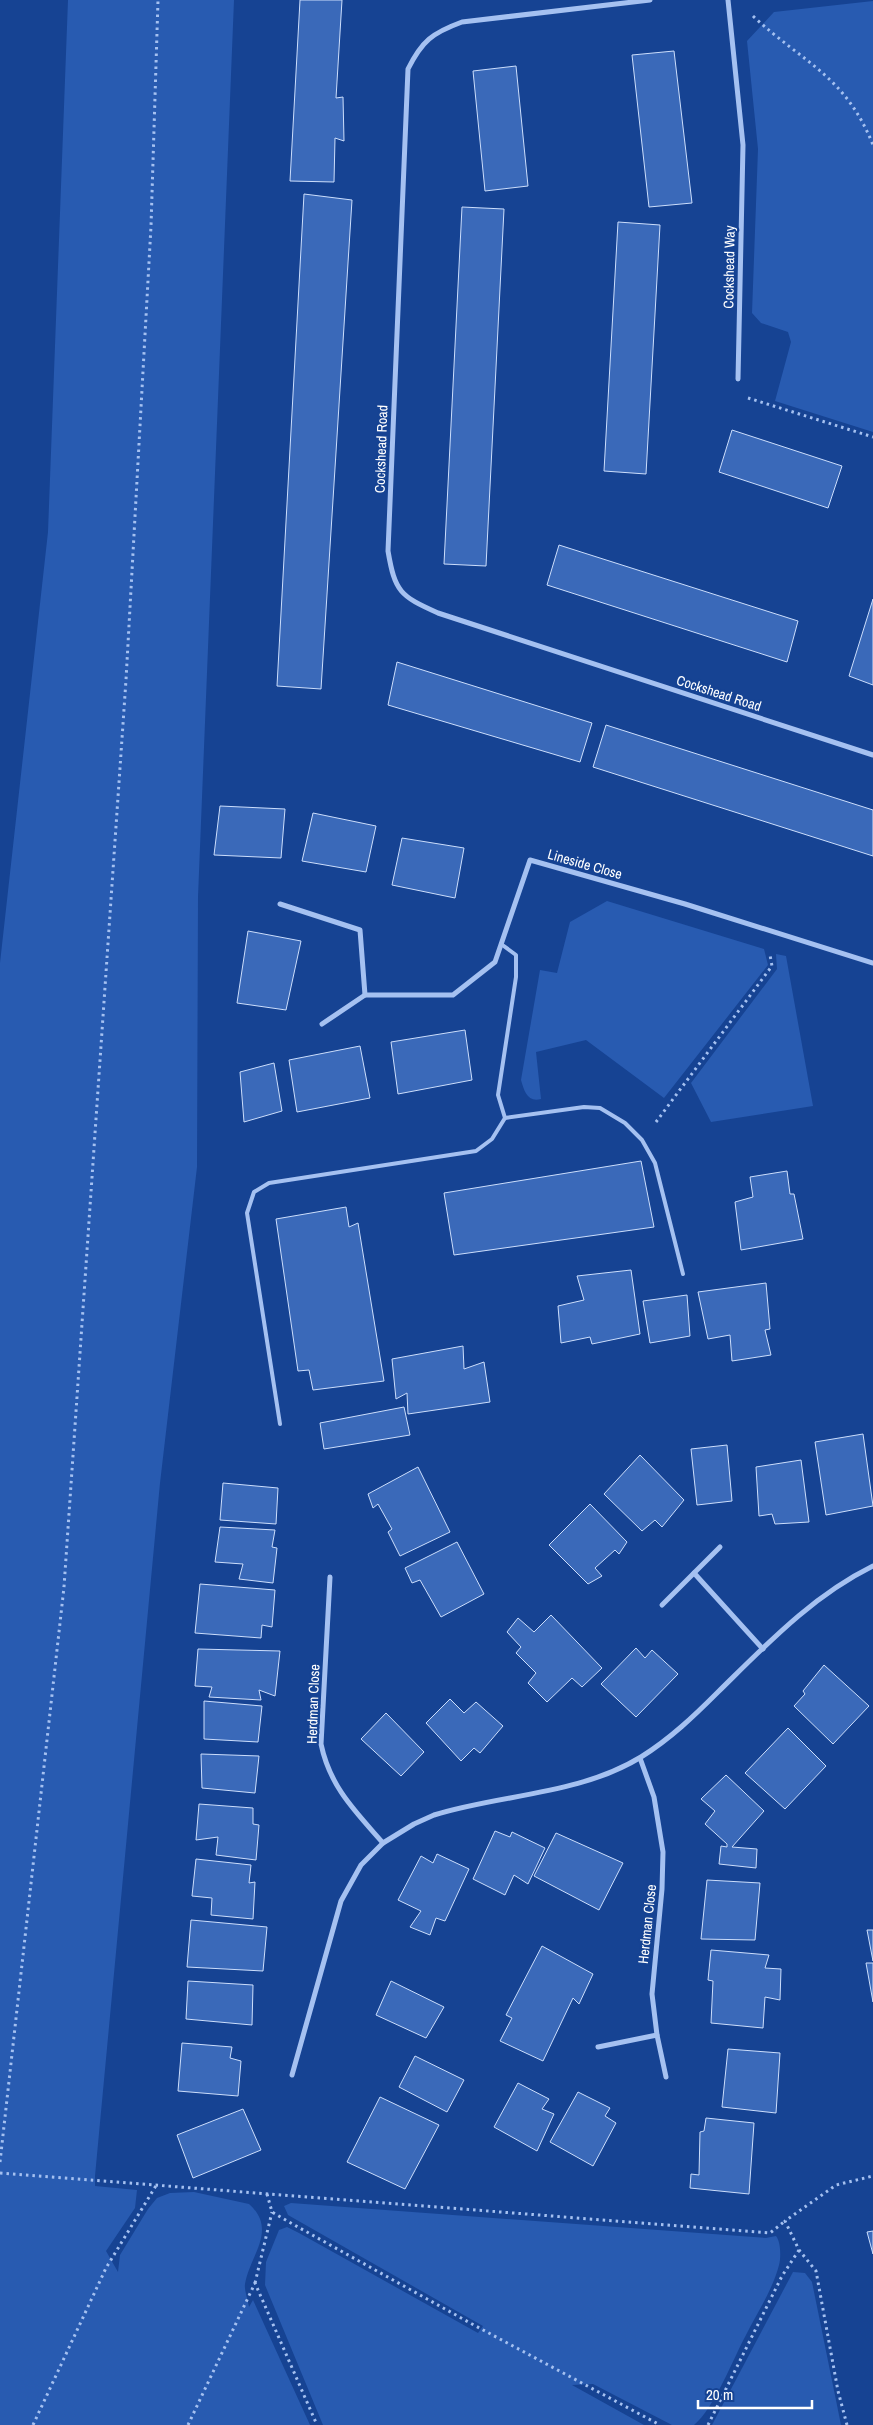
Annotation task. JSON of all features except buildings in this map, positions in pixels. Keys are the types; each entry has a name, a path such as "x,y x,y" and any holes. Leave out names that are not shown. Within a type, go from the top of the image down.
{"street":[{"name":"Cockshead Road","path":"650,0 462,22 437,31 418,49 408,69 388,550 393,579 409,600 438,613 873,755"},
{"name":"Cockshead Way","path":"728,0 743,145 738,379"},
{"name":"Lineside Close","path":"365,995 453,995 495,962 530,860 873,963"},
{"path":"280,904 360,930 365,995 322,1024"},
{"path":"662,1605 720,1547"},
{"path":"292,2075 341,1901 361,1866 383,1843 414,1824 434,1815 580,1783 621,1768 640,1758 683,1726 808,1607 847,1579 873,1566"},
{"path":"694,1573 763,1648"},
{"name":"Herdman Close","path":"330,1577 321,1744 325,1764 345,1800 383,1843"},
{"name":"Herdman Close","path":"640,1758 656,1804 663,1852 662,1889 653,1986 657,2035 666,2078"},
{"path":"598,2047 657,2035"}],"lane":[{"path":"280,1424 246,1213 254,1192 269,1183 476,1151 492,1139 505,1118 498,1095 516,977 516,955 501,944"},
{"path":"505,1118 584,1106 600,1108 625,1123 642,1140 655,1163 683,1274"}],"path":[{"path":"0,2162 64,1577 126,670 151,226 158,0"},
{"path":"748,11 820,69 837,86 853,104 865,124 873,145"},
{"path":"738,379 739,396 873,437"},
{"path":"642,1140 772,966 766,930"},
{"path":"0,2173 770,2233 836,2185 873,2176"},
{"path":"33,2425 106,2268 157,2184"},
{"path":"188,2425 255,2283 272,2212 267,2194"},
{"path":"272,2212 472,2324 660,2425"},
{"path":"786,2221 799,2250 816,2270 838,2391 847,2425"},
{"path":"708,2425 782,2276 799,2250"},
{"path":"255,2283 317,2425"}],"shaded area":[{"path":"68,0 234,0 198,897 197,1167 160,1483 95,2186 137,2190 135,2208 106,2251 118,2272 120,2255 148,2209 157,2198 170,2193 194,2192 249,2204 257,2214 261,2223 262,2233 245,2284 249,2307 253,2300 310,2425 0,2425 0,963 48,532"},
{"path":"873,1 873,432 775,401 791,342 788,332 761,323 752,313 758,149 747,41 774,12"},
{"path":"607,901 764,949 768,965 664,1098 586,1040 536,1052 541,1099 530,1098 525,1092 521,1080 540,970 557,973 570,922"},
{"path":"776,954 786,956 813,1106 711,1122 691,1083 777,969"},
{"path":"291,2203 766,2238 776,2236 780,2246 780,2258 769,2292 723,2383 709,2408 694,2425 672,2425 593,2384 572,2385 644,2425 323,2425 265,2285 266,2262 279,2230 287,2227 299,2233 478,2333 483,2326 288,2215 284,2206"},
{"path":"793,2272 805,2273 812,2282 841,2425 712,2425"}]}
